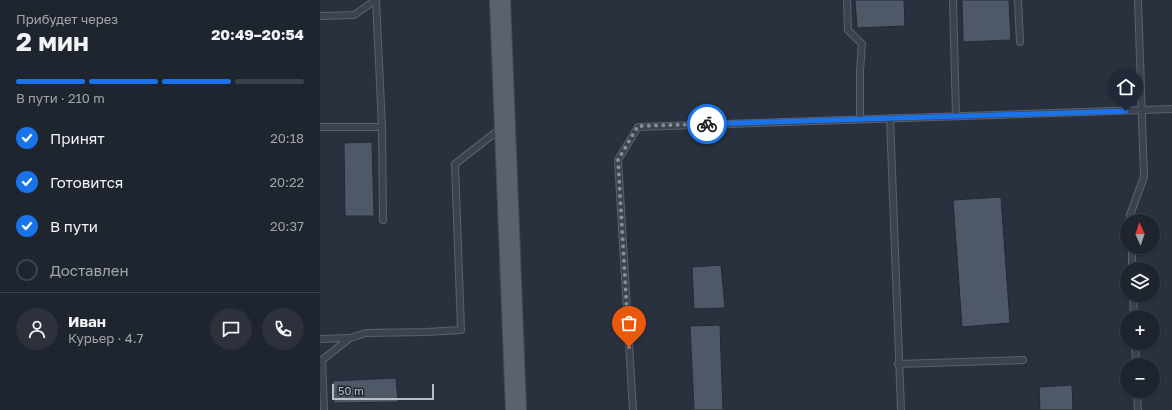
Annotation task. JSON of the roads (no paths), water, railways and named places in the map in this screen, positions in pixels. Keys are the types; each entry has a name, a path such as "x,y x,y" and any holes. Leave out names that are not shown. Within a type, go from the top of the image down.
{"main road":[{"path":"500,0 516,410"}],"lane":[{"path":"320,16 354,16 376,0"},
{"path":"376,0 382,127 382,220"},
{"path":"847,0 848,30 862,44 860,71 860,119"},
{"path":"954,0 956,116"},
{"path":"1018,0 1020,42"},
{"path":"1130,214 1144,177 1138,0"},
{"path":"632,410 618,160 638,126 1172,109"},
{"path":"890,118 900,410"},
{"path":"320,339 350,338 366,333 461,330 455,164 505,126"},
{"path":"320,127 382,127"},
{"path":"324,410 322,360 350,338"},
{"path":"898,364 1024,360"},
{"path":"1137,398 1138,410"}]}
